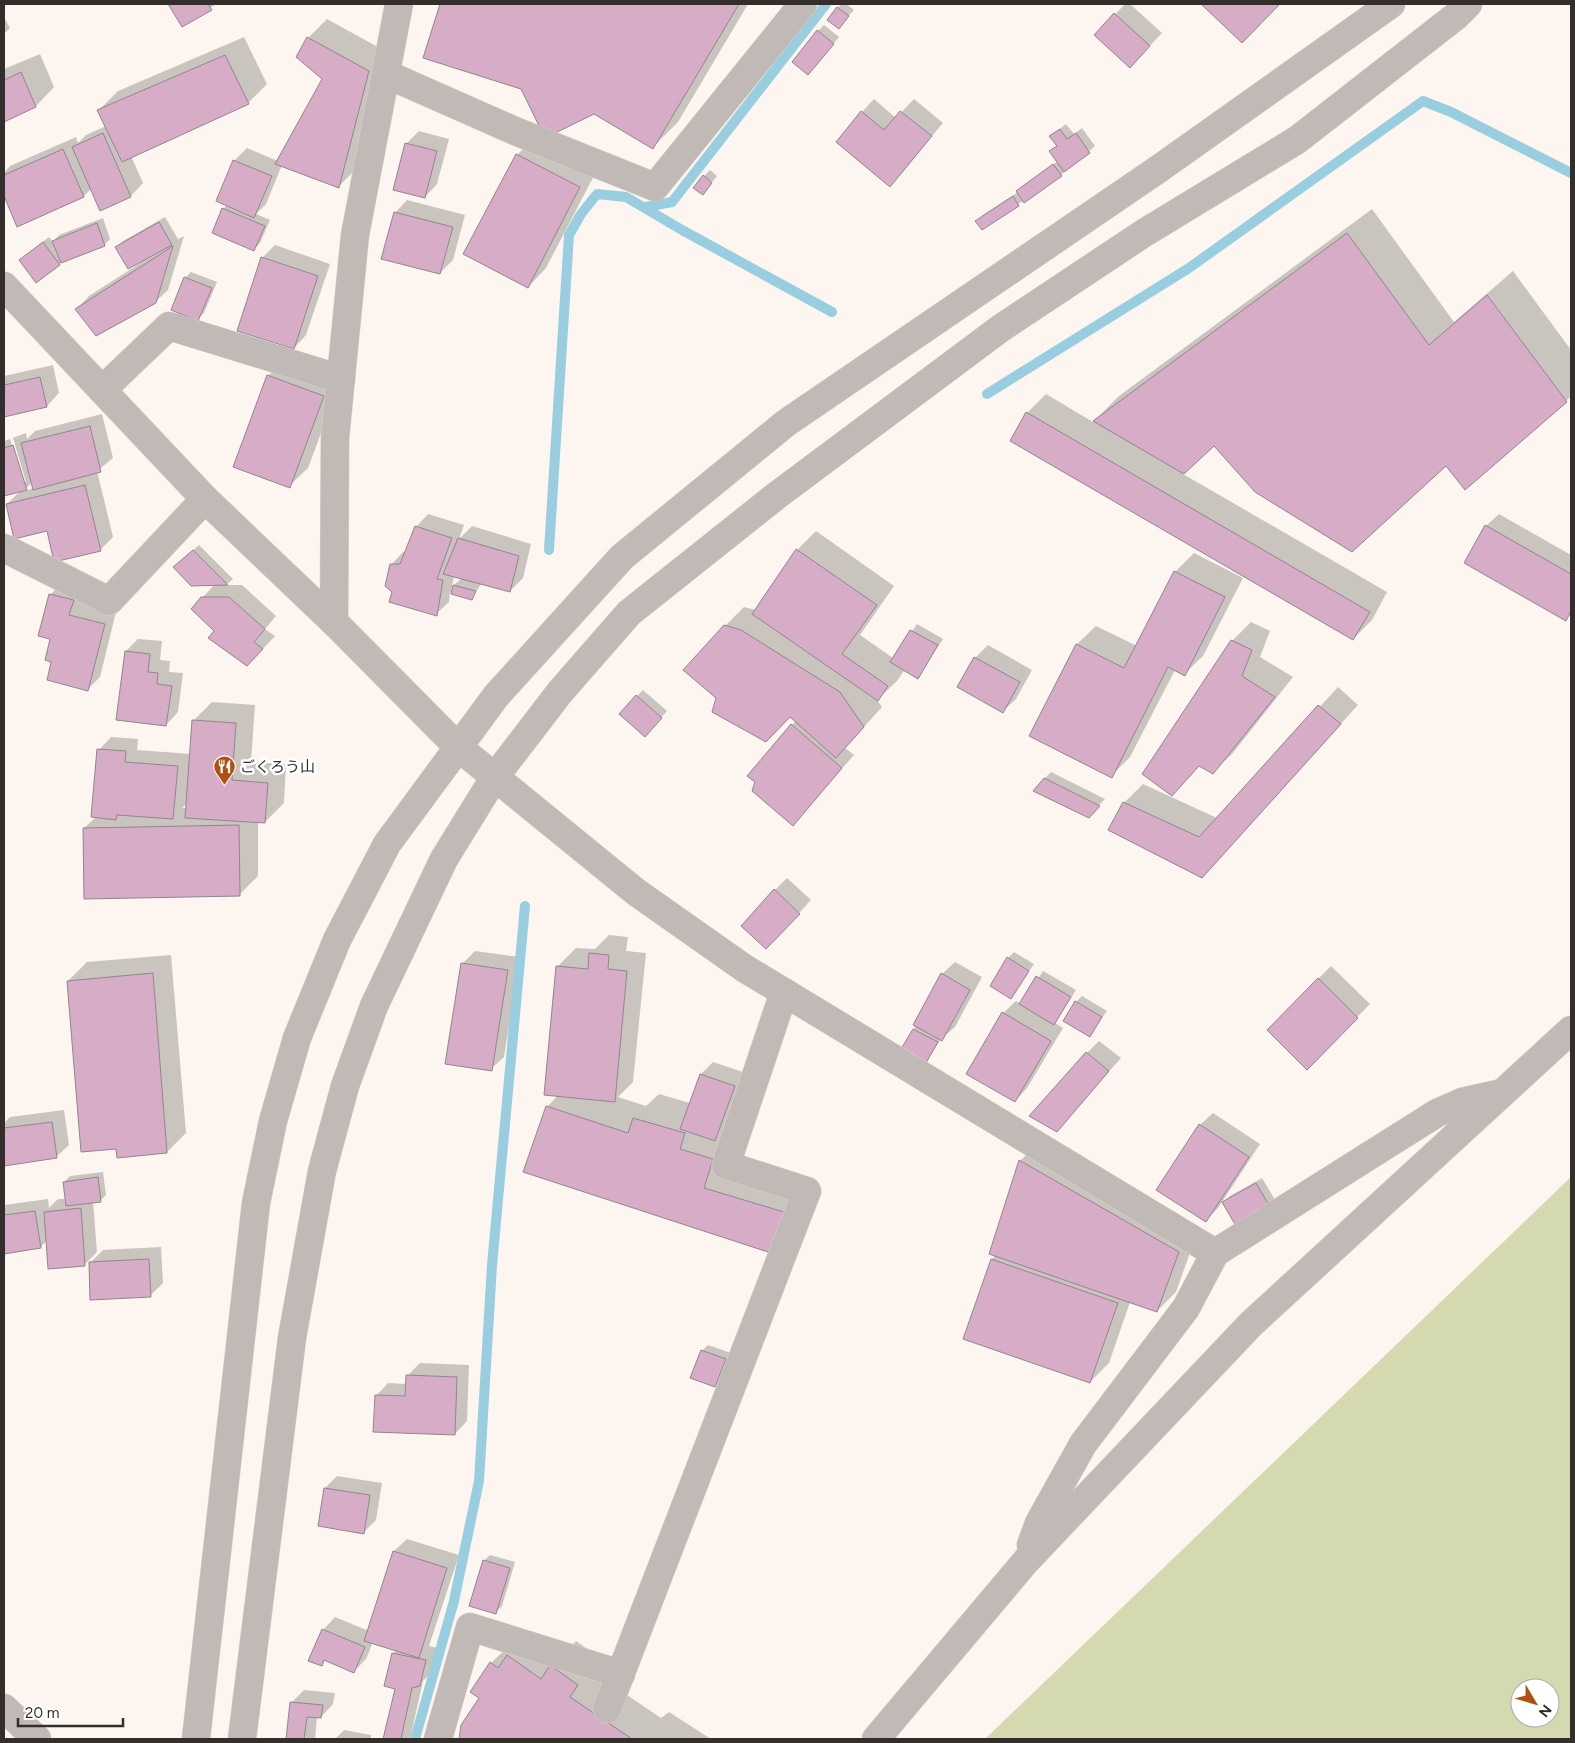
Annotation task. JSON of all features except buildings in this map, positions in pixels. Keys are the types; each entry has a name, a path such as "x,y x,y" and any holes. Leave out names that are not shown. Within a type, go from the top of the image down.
{"street":[{"path":"334,622 335,438 355,235 399,4"},
{"path":"386,74 514,131 655,187 803,4"},
{"path":"196,1739 256,1203 273,1121 297,1038 337,940 387,844 496,696 622,557 786,423 1160,168 1391,4"},
{"path":"242,1739 292,1338 322,1171 345,1086 374,1006 444,859 494,778 560,692 629,613 776,496 1001,328 1144,233 1296,140 1456,16 1468,4"},
{"path":"4,286 205,499 334,622 458,747 636,892 744,968 1215,1253"},
{"path":"102,390 169,326 341,379"},
{"path":"4,548 109,601 205,499"},
{"path":"607,1709 807,1191 726,1165 784,992"},
{"path":"876,1739 1026,1561 1251,1324 1571,1030"},
{"path":"1026,1561 1039,1523 1083,1444 1186,1308 1215,1253 1437,1113 1462,1102 1502,1093"},
{"path":"438,1739 470,1627 621,1674"},
{"path":"4,1708 37,1739"}],"green space":[{"path":"1571,1177 1571,1739 985,1739"}],"waterway":[{"path":"646,207 672,202 826,4"},
{"path":"987,394 1189,268 1423,101 1451,112 1571,173"},
{"path":"549,550 569,235 581,214 597,194 626,197 682,230 832,312"},
{"path":"415,1739 454,1601 479,1481 492,1265 525,906"}],"place":[{"name":"ごくろう山","path":"224,786"}]}
